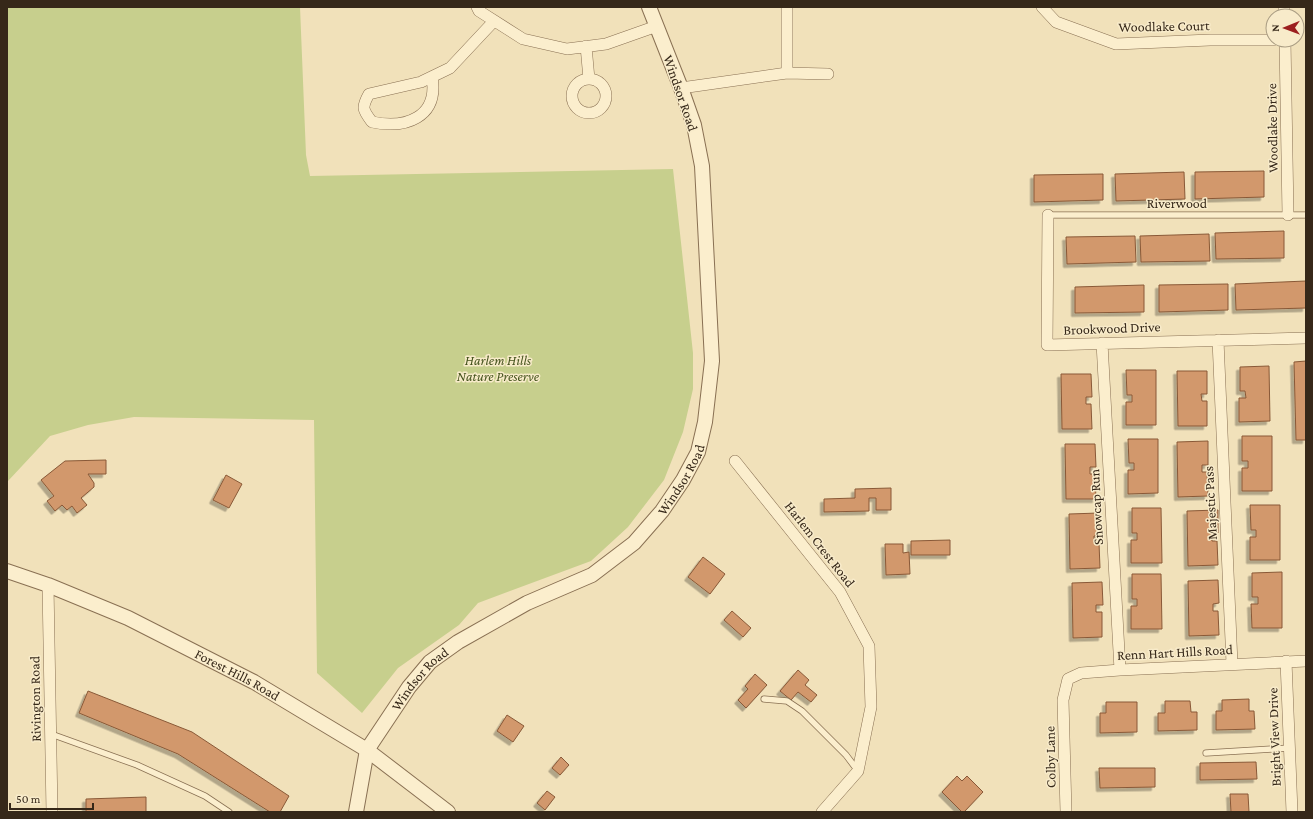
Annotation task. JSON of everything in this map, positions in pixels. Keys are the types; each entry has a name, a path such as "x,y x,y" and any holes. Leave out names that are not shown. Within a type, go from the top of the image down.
{"street":[{"path":"477,7 479,11 523,39 567,49 606,44 657,26"},
{"name":"Windsor Road","path":"356,812 367,750 409,687 430,662 458,642 527,603 592,575 634,543 666,505 683,480 698,452 706,422 712,361 702,166 694,125 649,7"},
{"path":"787,7 787,72"},
{"name":"Woodlake Court","path":"1042,7 1056,22 1116,44 1210,40 1265,40"},
{"path":"432,77 433,94 430,104 423,114 409,122 386,125 372,122 365,113 364,104 369,94 421,82 450,68 494,21"},
{"path":"586,46 589,79"},
{"name":"Woodlake Drive","path":"1285,48 1288,215"},
{"path":"681,88 787,72 828,74"},
{"name":"Brookwood Drive","path":"1048,216 1047,345 1306,338"},
{"name":"Majestic Pass","path":"1218,340 1232,664"},
{"name":"Snowcap Run","path":"1102,343 1120,670"},
{"name":"Harlem Crest Road","path":"735,461 840,592 869,646 871,707 858,771"},
{"name":"Forest Hills Road","path":"7,571 48,585 128,618 254,682 367,750 448,812"},
{"name":"Rivington Road","path":"48,585 52,812"},
{"name":"Bright View Drive","path":"1286,661 1292,812"},
{"name":"Renn Hart Hills Road","path":"1063,700 1068,679 1081,673 1306,661"},
{"name":"Colby Lane","path":"1063,700 1066,812"},
{"path":"822,812 858,771"}],"lane":[{"name":"Riverwood","path":"1048,216 1306,215"},
{"path":"764,698 787,701 802,711 846,755 858,771"},
{"path":"50,733 137,765 205,796 227,812"},
{"path":"1206,753 1290,748"}],"green space":[{"name":"Harlem Hills Nature Preserve","path":"7,7 300,7 306,155 310,176 673,169 693,353 693,389 683,432 664,480 628,527 591,561 478,603 459,625 398,668 362,713 317,673 314,420 134,417 88,425 50,436 8,481 7,485"}],"building":[{"path":"1264,171 1264,197 1195,199 1195,172"},
{"path":"1184,172 1185,199 1116,201 1115,174"},
{"path":"1103,174 1103,200 1034,202 1034,175"},
{"path":"1284,231 1284,258 1216,259 1215,233"},
{"path":"1209,234 1210,261 1141,262 1140,236"},
{"path":"1135,236 1136,262 1067,264 1066,237"},
{"path":"1306,281 1306,308 1236,310 1235,284"},
{"path":"1228,284 1228,310 1159,312 1159,285"},
{"path":"1144,285 1144,312 1075,313 1075,287"},
{"path":"1306,361 1306,440 1296,440 1294,362"},
{"path":"1269,366 1270,421 1239,422 1239,398 1246,398 1245,391 1240,391 1240,367"},
{"path":"1126,370 1156,370 1156,425 1126,425 1126,402 1132,402 1132,395 1127,395"},
{"path":"1177,371 1207,371 1207,394 1201,394 1202,401 1207,401 1207,426 1178,426"},
{"path":"1061,374 1091,374 1092,397 1086,397 1086,404 1091,404 1092,429 1062,429"},
{"path":"1242,436 1272,436 1272,491 1242,491 1242,468 1248,468 1248,461 1242,461"},
{"path":"1128,439 1158,439 1158,493 1128,494 1128,470 1134,470 1134,463 1129,463"},
{"path":"1208,441 1208,465 1202,465 1202,472 1207,472 1208,496 1178,497 1177,442"},
{"path":"1065,444 1095,444 1096,467 1090,467 1090,474 1095,474 1096,499 1066,499"},
{"path":"106,460 106,474 88,474 94,483 94,487 81,498 87,505 77,513 72,506 67,510 62,505 55,511 47,501 54,496 41,480 65,461"},
{"path":"226,475 242,484 229,508 213,500"},
{"path":"891,488 891,510 876,510 876,498 869,498 869,511 824,512 824,499 855,498 855,489"},
{"path":"1250,505 1280,505 1280,560 1250,560 1250,537 1256,537 1256,530 1251,530"},
{"path":"1132,508 1161,508 1162,563 1131,563 1131,540 1137,540 1137,533 1132,533"},
{"path":"1218,510 1218,533 1212,534 1212,541 1217,541 1218,565 1188,566 1187,511"},
{"path":"1099,513 1100,536 1094,536 1094,543 1099,543 1100,568 1070,569 1069,514"},
{"path":"950,540 950,555 911,555 911,541"},
{"path":"885,544 903,544 903,553 909,552 910,574 886,575"},
{"path":"703,557 725,574 710,594 688,577"},
{"path":"1282,572 1282,628 1252,628 1251,604 1258,604 1258,597 1252,597 1252,573"},
{"path":"1132,574 1161,574 1162,629 1131,629 1131,606 1137,606 1137,599 1132,599"},
{"path":"1218,580 1219,603 1213,604 1213,611 1218,611 1219,635 1189,636 1188,581"},
{"path":"1102,582 1103,605 1096,605 1096,612 1102,612 1102,637 1073,638 1072,583"},
{"path":"732,611 751,628 743,637 724,620"},
{"path":"798,670 809,680 805,685 817,695 811,702 798,692 791,700 780,691"},
{"path":"755,674 767,685 746,708 738,700 748,689 745,686"},
{"path":"88,691 192,732 289,796 280,812 270,812 178,754 79,713"},
{"path":"1249,699 1249,711 1254,711 1255,729 1216,730 1216,711 1222,711 1222,700"},
{"path":"1165,701 1190,701 1191,712 1197,712 1197,730 1158,731 1158,713 1165,713"},
{"path":"1106,702 1137,702 1137,732 1100,733 1100,713 1106,713"},
{"path":"507,715 524,726 513,742 497,731"},
{"path":"561,757 569,765 560,775 552,768"},
{"path":"1256,762 1257,779 1200,780 1200,763"},
{"path":"1099,768 1155,768 1155,787 1100,788"},
{"path":"957,776 962,781 967,776 983,792 964,812 962,812 942,792"},
{"path":"547,791 555,797 545,810 537,803"},
{"path":"1230,794 1248,794 1249,812 1231,812"},
{"path":"146,797 146,812 86,812 86,799"}]}
